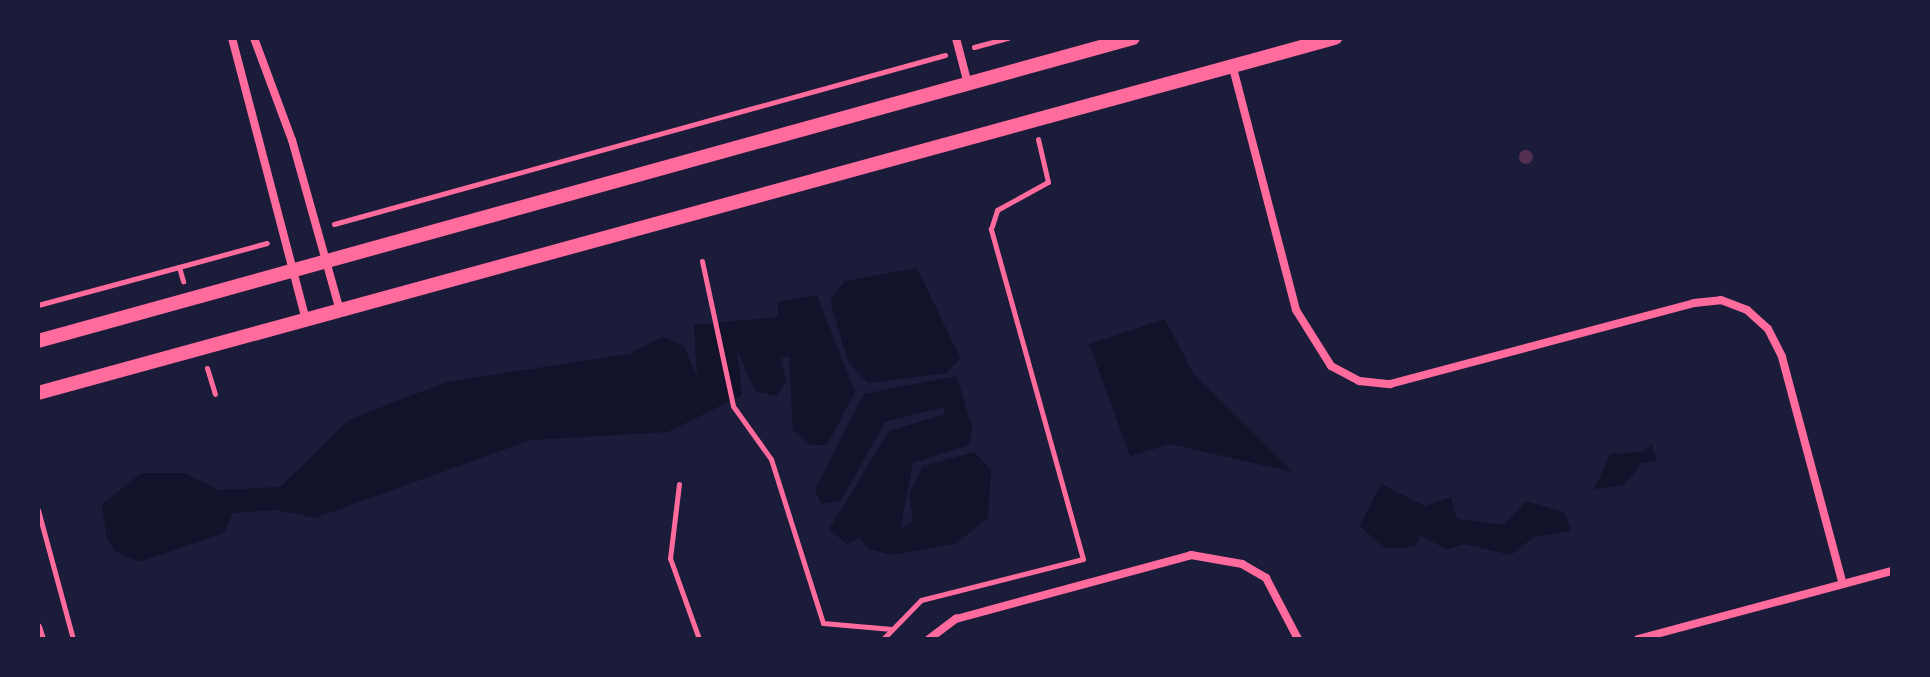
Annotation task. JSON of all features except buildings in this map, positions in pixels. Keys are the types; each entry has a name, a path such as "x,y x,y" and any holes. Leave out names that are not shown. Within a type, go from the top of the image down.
{"street":[{"path":"232,38 306,320"},
{"path":"254,38 318,229 340,311"},
{"path":"956,38 968,84"},
{"path":"38,341 1133,38"},
{"path":"38,393 1233,68 1292,44 1335,38"},
{"path":"1233,68 1296,310 1331,366 1359,381 1390,384 1694,303 1721,300 1747,310 1768,329 1782,357 1842,581"},
{"path":"929,638 956,619 1191,555 1242,564 1266,578 1298,639"},
{"path":"1638,639 1842,581 1892,571"},
{"path":"38,627 42,639"}],"path":[{"path":"318,229 1008,38"},
{"path":"883,639 921,600 1083,559 991,229 997,210 1048,182 1047,168"},
{"path":"179,267 284,238"},
{"path":"702,261 733,406 771,459 823,623 893,629"},
{"path":"679,484 670,558 699,639"},
{"path":"38,510 73,639"}],"shaded area":[{"path":"917,268 960,358 947,373 868,383 848,362 830,300 845,281"},
{"path":"817,295 855,392 827,445 810,445 793,430 789,356 781,359 786,381 776,396 755,391 737,350 742,395 668,432 531,440 315,518 277,510 233,513 224,533 139,562 115,551 106,535 102,504 142,473 184,473 219,490 280,487 349,420 446,382 629,354 663,337 684,346 697,378 694,325 778,317 778,302"},
{"path":"1165,319 1193,373 1293,472 1170,444 1130,456 1089,344"},
{"path":"957,376 972,428 969,445 913,463 900,530 913,520 909,494 923,466 974,452 991,470 988,518 955,544 891,555 869,549 859,538 847,544 829,529 889,431 945,414 943,407 885,422 841,500 821,504 815,489 864,394"},
{"path":"1652,444 1657,461 1642,463 1625,484 1594,490 1610,454 1644,452"},
{"path":"1381,484 1425,506 1451,497 1457,519 1504,525 1526,501 1564,512 1571,531 1534,537 1511,555 1465,544 1446,549 1421,536 1414,547 1384,548 1360,526"}]}
